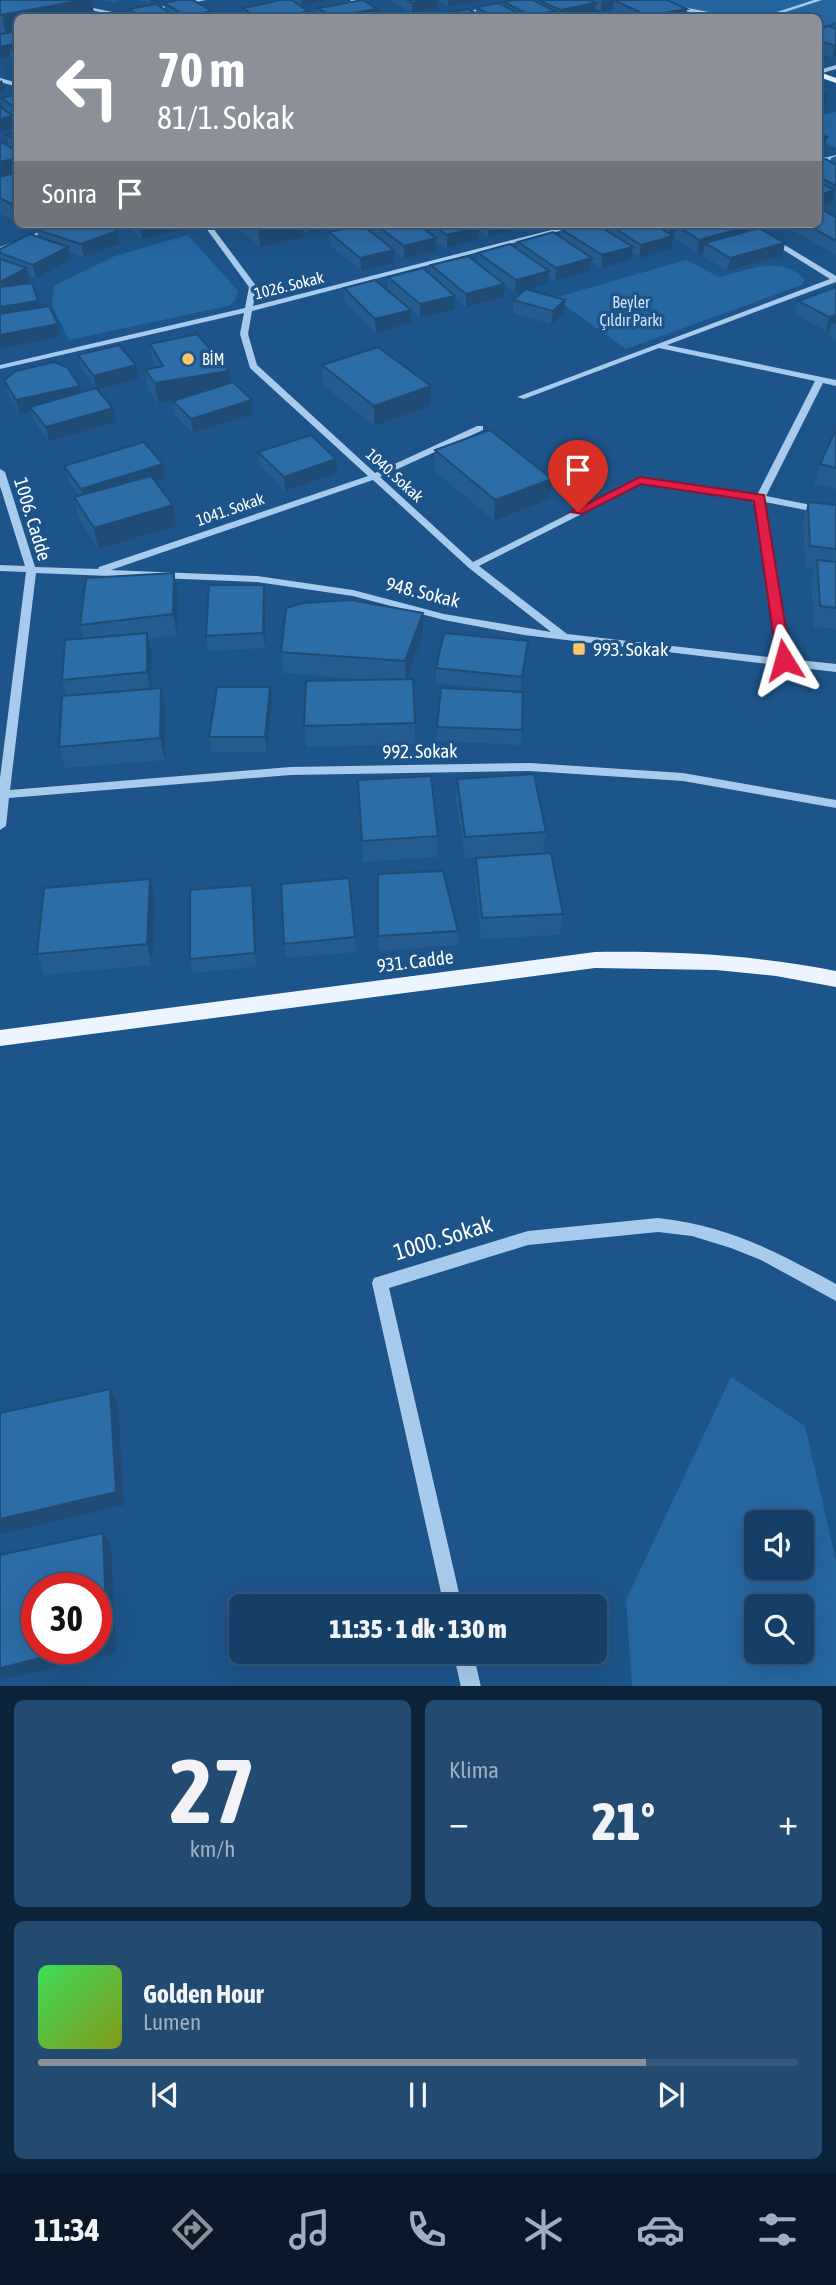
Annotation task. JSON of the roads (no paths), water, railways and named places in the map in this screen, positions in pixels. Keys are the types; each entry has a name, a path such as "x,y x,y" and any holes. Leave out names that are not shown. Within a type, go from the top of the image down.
{"main road":[{"path":"660,6 678,14"},
{"name":"931. Cadde","path":"0,1038 595,960 680,958 788,969 836,979"}],"street":[{"path":"48,0 118,14"},
{"path":"128,14 202,0"},
{"path":"353,0 375,14"},
{"path":"456,14 531,0"},
{"path":"773,14 819,0"},
{"path":"660,6 707,14"},
{"path":"0,249 55,228"},
{"name":"1040. Sokak","path":"209,228 253,287 244,334 253,366 472,566 565,636"},
{"name":"1026. Sokak","path":"0,367 248,310 567,228"},
{"path":"753,228 836,279"},
{"path":"522,397 836,279"},
{"path":"660,346 836,383"},
{"path":"784,660 760,498 820,380"},
{"name":"1041. Sokak","path":"96,572 373,477 480,428"},
{"name":"1006. Cadde","path":"0,471 31,569 0,826"},
{"path":"472,566 640,481 760,498 836,513"},
{"name":"948. Sokak","path":"0,568 257,579 353,593 443,617 565,636 836,668"},
{"name":"992. Sokak","path":"2,795 290,771 530,768 683,777 836,804"},
{"name":"1000. Sokak","path":"450,1594 380,1283 528,1238 658,1225 692,1229 732,1241 767,1255 836,1293"},
{"path":"466,1664 471,1686"}],"place":[{"name":"BİM","path":"188,359"},
{"name":"993. Sokak","path":"579,649"}],"park label":[{"name":"Beyler Çıldır Parkı","path":"631,311"}]}
